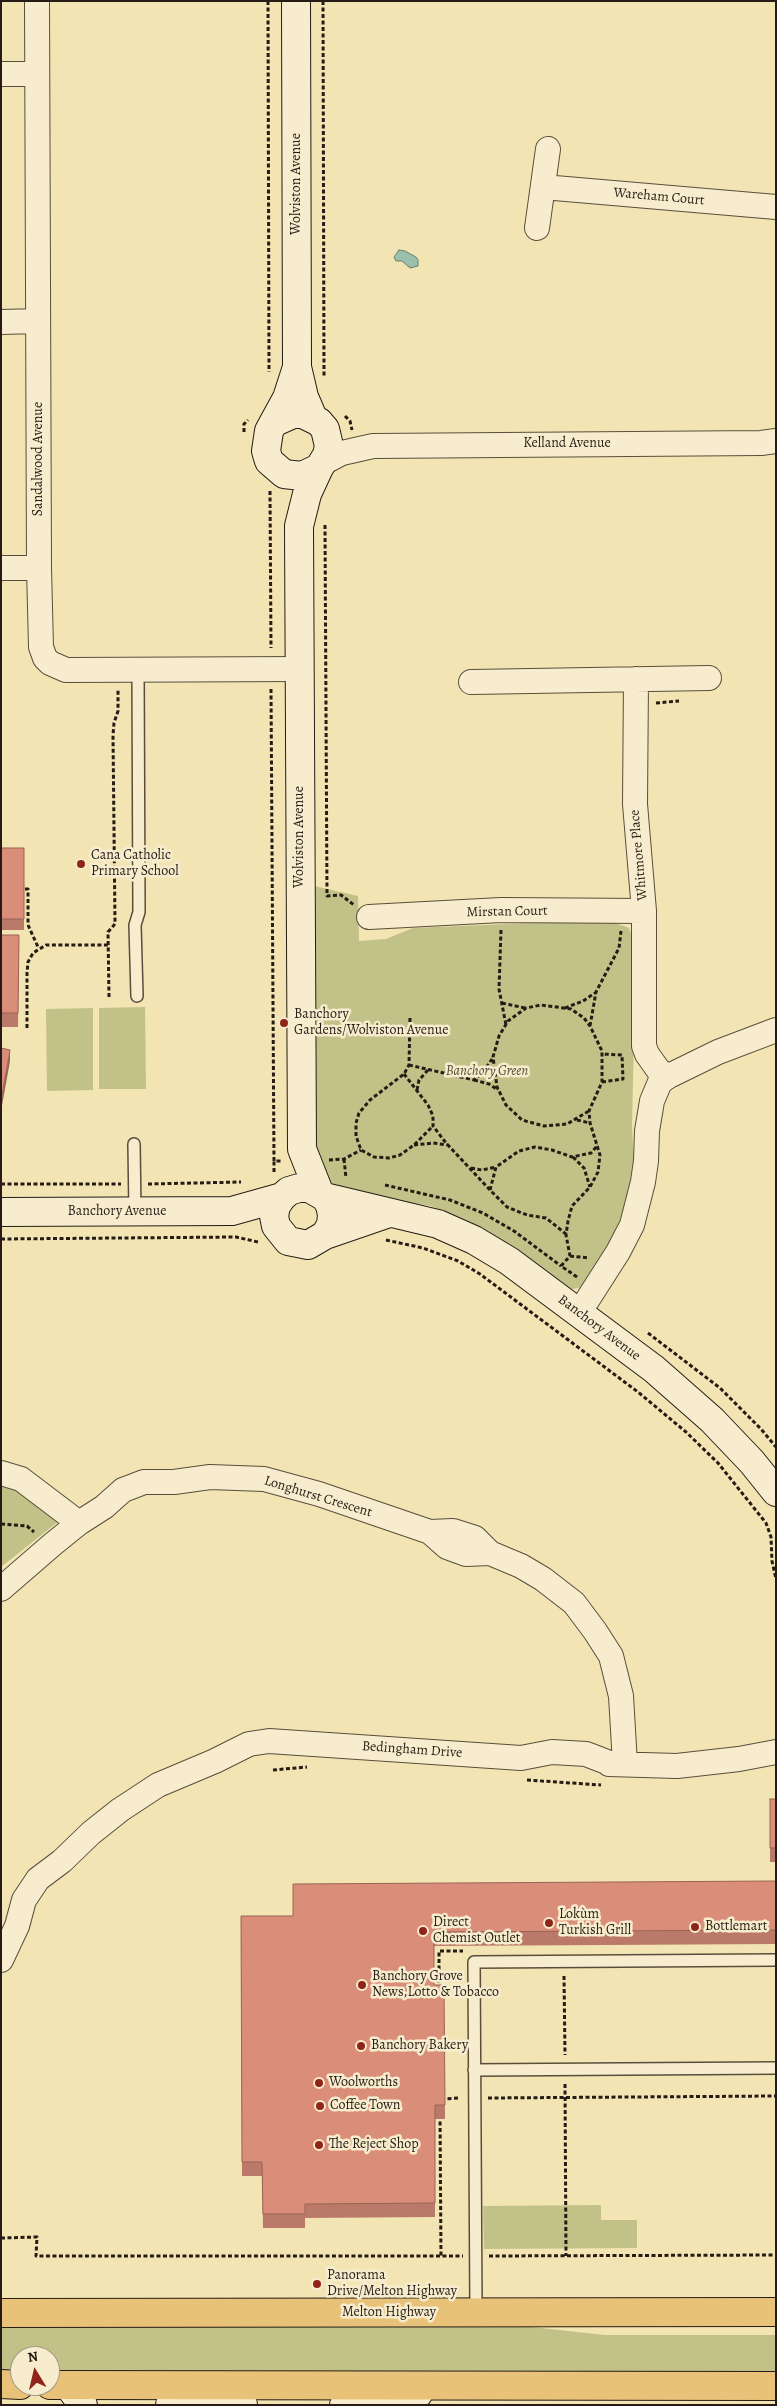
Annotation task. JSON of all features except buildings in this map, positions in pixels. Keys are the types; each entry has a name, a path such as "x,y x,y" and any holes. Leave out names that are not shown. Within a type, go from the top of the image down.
{"highway":[{"path":"519,2313 604,2294 776,2293"},
{"name":"Melton Highway","path":"1,2313 776,2312"},
{"path":"519,2313 610,2328 776,2328"},
{"path":"67,2391 776,2386"}],"street":[{"name":"Sandalwood Avenue","path":"37,1 39,568 41,647 45,658 57,667 66,670 300,669"},
{"name":"Wolviston Avenue","path":"283,1196 302,1157 299,526 307,494 329,446 324,417 304,397 298,367 296,1"},
{"path":"1,74 37,74"},
{"path":"537,228 548,149"},
{"name":"Wareham Court","path":"543,187 776,207"},
{"path":"1,322 38,322"},
{"name":"Wolviston Avenue","path":"298,367 287,398 263,420 269,431 266,446 270,461 270,477 299,526"},
{"path":"263,420 293,414 324,417"},
{"name":"Kelland Avenue","path":"324,417 343,438 363,443 771,444"},
{"name":"Kelland Avenue","path":"321,465 363,443"},
{"path":"270,477 284,474 302,476 321,465"},
{"path":"1,568 39,568"},
{"path":"470,682 709,678"},
{"name":"Whitmore Place","path":"636,679 633,912 643,1030 665,1071"},
{"name":"Mirstan Court","path":"369,913 501,910 633,912"},
{"path":"579,1313 632,1225 643,1182 647,1131 656,1090 665,1071 776,1030"},
{"name":"Wolviston Avenue","path":"302,1157 322,1194"},
{"path":"326,1235 331,1225 332,1215 330,1205 322,1194 309,1188 299,1188 283,1196 276,1206 274,1216 276,1226 273,1240 308,1245 326,1235 389,1213"},
{"name":"Banchory Avenue","path":"322,1194 389,1213 438,1224 474,1240 510,1262 654,1369 712,1420 752,1462 776,1492"},
{"name":"Banchory Avenue","path":"1,1212 232,1211 283,1196"},
{"name":"Banchory Avenue","path":"232,1211 273,1240"},
{"path":"1,1473 21,1479 80,1523"},
{"name":"Longhurst Crescent","path":"1,1589 80,1523 104,1508 127,1506 150,1497 174,1482 210,1477 264,1479 320,1494 430,1532 447,1547 466,1554 490,1553 521,1566 543,1579 574,1603 611,1656 621,1696 619,1764"},
{"name":"Bedingham Drive","path":"1,1960 17,1926 24,1900 38,1879 62,1861 91,1833 120,1810 158,1785 215,1761 246,1761 272,1756 302,1744 521,1758 552,1767 586,1769 619,1764 677,1766 738,1759 776,1752"},
{"path":"344,2405 464,2387"},
{"path":"170,2405 243,2405"}],"lane":[{"path":"137,996 135,925 139,912 138,669"},
{"path":"134,1144 136,1212"},
{"path":"476,2313 474,1962 774,1960"},
{"path":"474,2070 776,2068"}],"path":[{"path":"268,1 270,377"},
{"path":"323,1 324,379"},
{"path":"324,417 350,421 363,443"},
{"path":"244,442 244,424 263,420"},
{"path":"270,477 270,492 280,496 271,669 274,1161 302,1157 344,1159 361,1150"},
{"path":"325,516 326,896 341,895 369,913"},
{"path":"109,997 108,932 115,924 113,735 118,711 118,683"},
{"path":"655,703 655,713"},
{"path":"24,889 28,889 28,925 38,947"},
{"path":"501,910 499,989 506,1025"},
{"path":"590,1026 596,992 619,948 633,912"},
{"path":"27,1028 28,962 38,947 46,944 108,945"},
{"path":"565,1008 583,1001 596,992"},
{"path":"502,1002 526,1008 541,1005 571,1009 584,1018 590,1026 602,1054 602,1082 589,1111 590,1123 600,1155 598,1172 590,1187 572,1206 566,1235 570,1256"},
{"path":"474,1080 484,1071 493,1057 499,1036 506,1025 526,1008"},
{"path":"410,1018 409,1066 404,1074 370,1100 359,1113 356,1123 356,1136 361,1150 374,1157 389,1158 400,1154 414,1145 433,1126"},
{"path":"602,1054 622,1055 623,1079 602,1082"},
{"path":"493,1057 498,1091 506,1105 522,1120 544,1126 567,1124 589,1111"},
{"path":"409,1066 489,1084 498,1091"},
{"path":"416,1090 419,1080 428,1070"},
{"path":"404,1074 428,1105 433,1126 448,1146 507,1207 527,1215 546,1218 566,1235"},
{"path":"576,1120 590,1123"},
{"path":"414,1145 434,1143 448,1146"},
{"path":"572,1157 591,1153 598,1145"},
{"path":"470,1168 482,1170 496,1167 519,1151 535,1147 552,1150 572,1157 584,1168 590,1187"},
{"path":"490,1190 496,1167"},
{"path":"1,1239 236,1237 273,1240"},
{"path":"380,1239 423,1248 458,1261 480,1274 638,1392 686,1432 718,1463 766,1523 771,1537 772,1561 776,1579"},
{"path":"570,1256 561,1266 595,1288"},
{"path":"570,1256 590,1259"},
{"path":"647,1332 720,1388 761,1429 776,1447"},
{"path":"1,1524 27,1526 35,1531 30,1534"},
{"path":"439,1991 439,1952 468,1951"},
{"path":"564,1962 566,2256"},
{"path":"440,2089 441,2256"},
{"path":"440,2099 776,2096"},
{"path":"1,2238 36,2237 36,2256 776,2255"}],"green space":[{"name":"Banchory Green","path":"310,885 358,896 359,941 386,939 413,928 580,921 615,923 629,928 636,947 632,1124 634,1167 627,1203 601,1264 586,1286 573,1289 560,1287 470,1222 431,1206 333,1190 310,1148"},
{"path":"145,1007 146,1089 99,1089 99,1008"},
{"path":"93,1008 93,1090 47,1091 46,1009"},
{"path":"1,1482 20,1489 59,1521 1,1567"},
{"path":"601,2205 601,2220 637,2220 637,2248 484,2249 483,2206"},
{"path":"1,2324 486,2324 604,2335 776,2335 776,2375 60,2373 60,2346 10,2346 10,2373 1,2373"}],"shaded area":[{"path":"399,250 416,257 418,266 410,268 402,261 396,261 394,257"}],"place":[{"name":"Cana Catholic Primary School","path":"81,864"},
{"name":"Banchory Gardens/Wolviston Avenue","path":"284,1023"},
{"name":"Lokùm Turkish Grill","path":"549,1923"},
{"name":"Bottlemart","path":"695,1927"},
{"name":"Direct Chemist Outlet","path":"423,1931"},
{"name":"Banchory Grove News,Lotto & Tobacco","path":"362,1985"},
{"name":"Banchory Bakery","path":"361,2046"},
{"name":"Woolworths","path":"319,2083"},
{"name":"Coffee Town","path":"320,2106"},
{"name":"The Reject Shop","path":"319,2145"},
{"name":"Panorama Drive/Melton Highway","path":"317,2284"}]}
